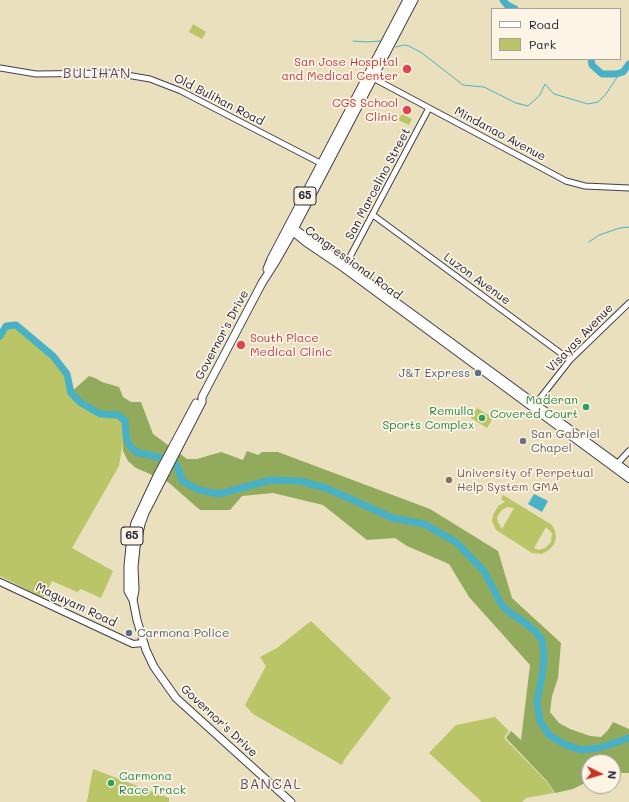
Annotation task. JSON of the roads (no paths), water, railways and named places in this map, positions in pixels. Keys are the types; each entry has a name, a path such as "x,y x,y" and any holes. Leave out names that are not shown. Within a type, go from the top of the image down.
{"highway":[{"name":"Governor's Drive","path":"291,802 176,698 154,667 143,643 133,600 134,567 139,530 160,478 202,402 202,397 262,283 276,261 291,229 370,77 407,0"},
{"name":"Governor's Drive","path":"370,77 414,0"}],"main road":[{"name":"Congressional Road","path":"291,229 534,405 616,466 629,479"},
{"name":"Congressional Road","path":"616,466 629,472"},
{"name":"Maguyam Road","path":"0,582 129,642 134,644 143,643"}],"street":[{"name":"Old Bulihan Road","path":"0,68 36,74 114,73 150,79 181,91 324,165"},
{"name":"Mindanao Avenue","path":"370,77 571,183 585,186 629,188"},
{"name":"San Marcelino Street","path":"344,267 429,108"},
{"name":"Luzon Avenue","path":"373,215 570,360"},
{"name":"Visayas Avenue","path":"534,405 570,360 629,303"},
{"path":"616,466 629,451"}],"water":[{"path":"534,494 548,501 542,512 528,504"}],"waterway":[{"path":"503,0 507,5 513,8"},
{"path":"353,41 380,41"},
{"path":"396,47 404,45 409,46 422,53 463,85 484,87 516,103 528,106 540,95 545,84 554,94 588,104 598,102 606,94 620,73"},
{"path":"591,60 592,65 602,74 616,74 623,72 629,64"},
{"path":"589,242 599,235 620,228 629,227"},
{"path":"0,336 6,326 16,325 53,356 67,374 71,393 81,403 100,414 118,415 125,421 126,436 129,445 136,452 175,463 182,481 199,490 219,494 271,480 300,481 326,488 393,518 424,524 456,542 484,571 501,604 509,612 536,632 542,640 544,656 543,670 537,702 540,721 549,735 564,744 581,750 599,748 629,738"}],"place":[{"name":"San Jose Hospital and Medical Center","path":"407,69"},
{"name":"CGS School Clinic","path":"407,110"},
{"name":"South Place Medical Clinic","path":"241,345"},
{"name":"J&T Express","path":"478,373"},
{"name":"Maderan Covered Court","path":"586,407"},
{"name":"Remulla Sports Complex","path":"482,418"},
{"name":"San Gabriel Chapel","path":"523,441"},
{"name":"University of Perpetual Help System GMA","path":"449,480"},
{"name":"Carmona Police","path":"129,633"},
{"name":"Carmona Race Track","path":"111,783"}],"district":[{"name":"BULIHAN","path":"97,74"},
{"name":"BANCAL","path":"271,785"}]}
